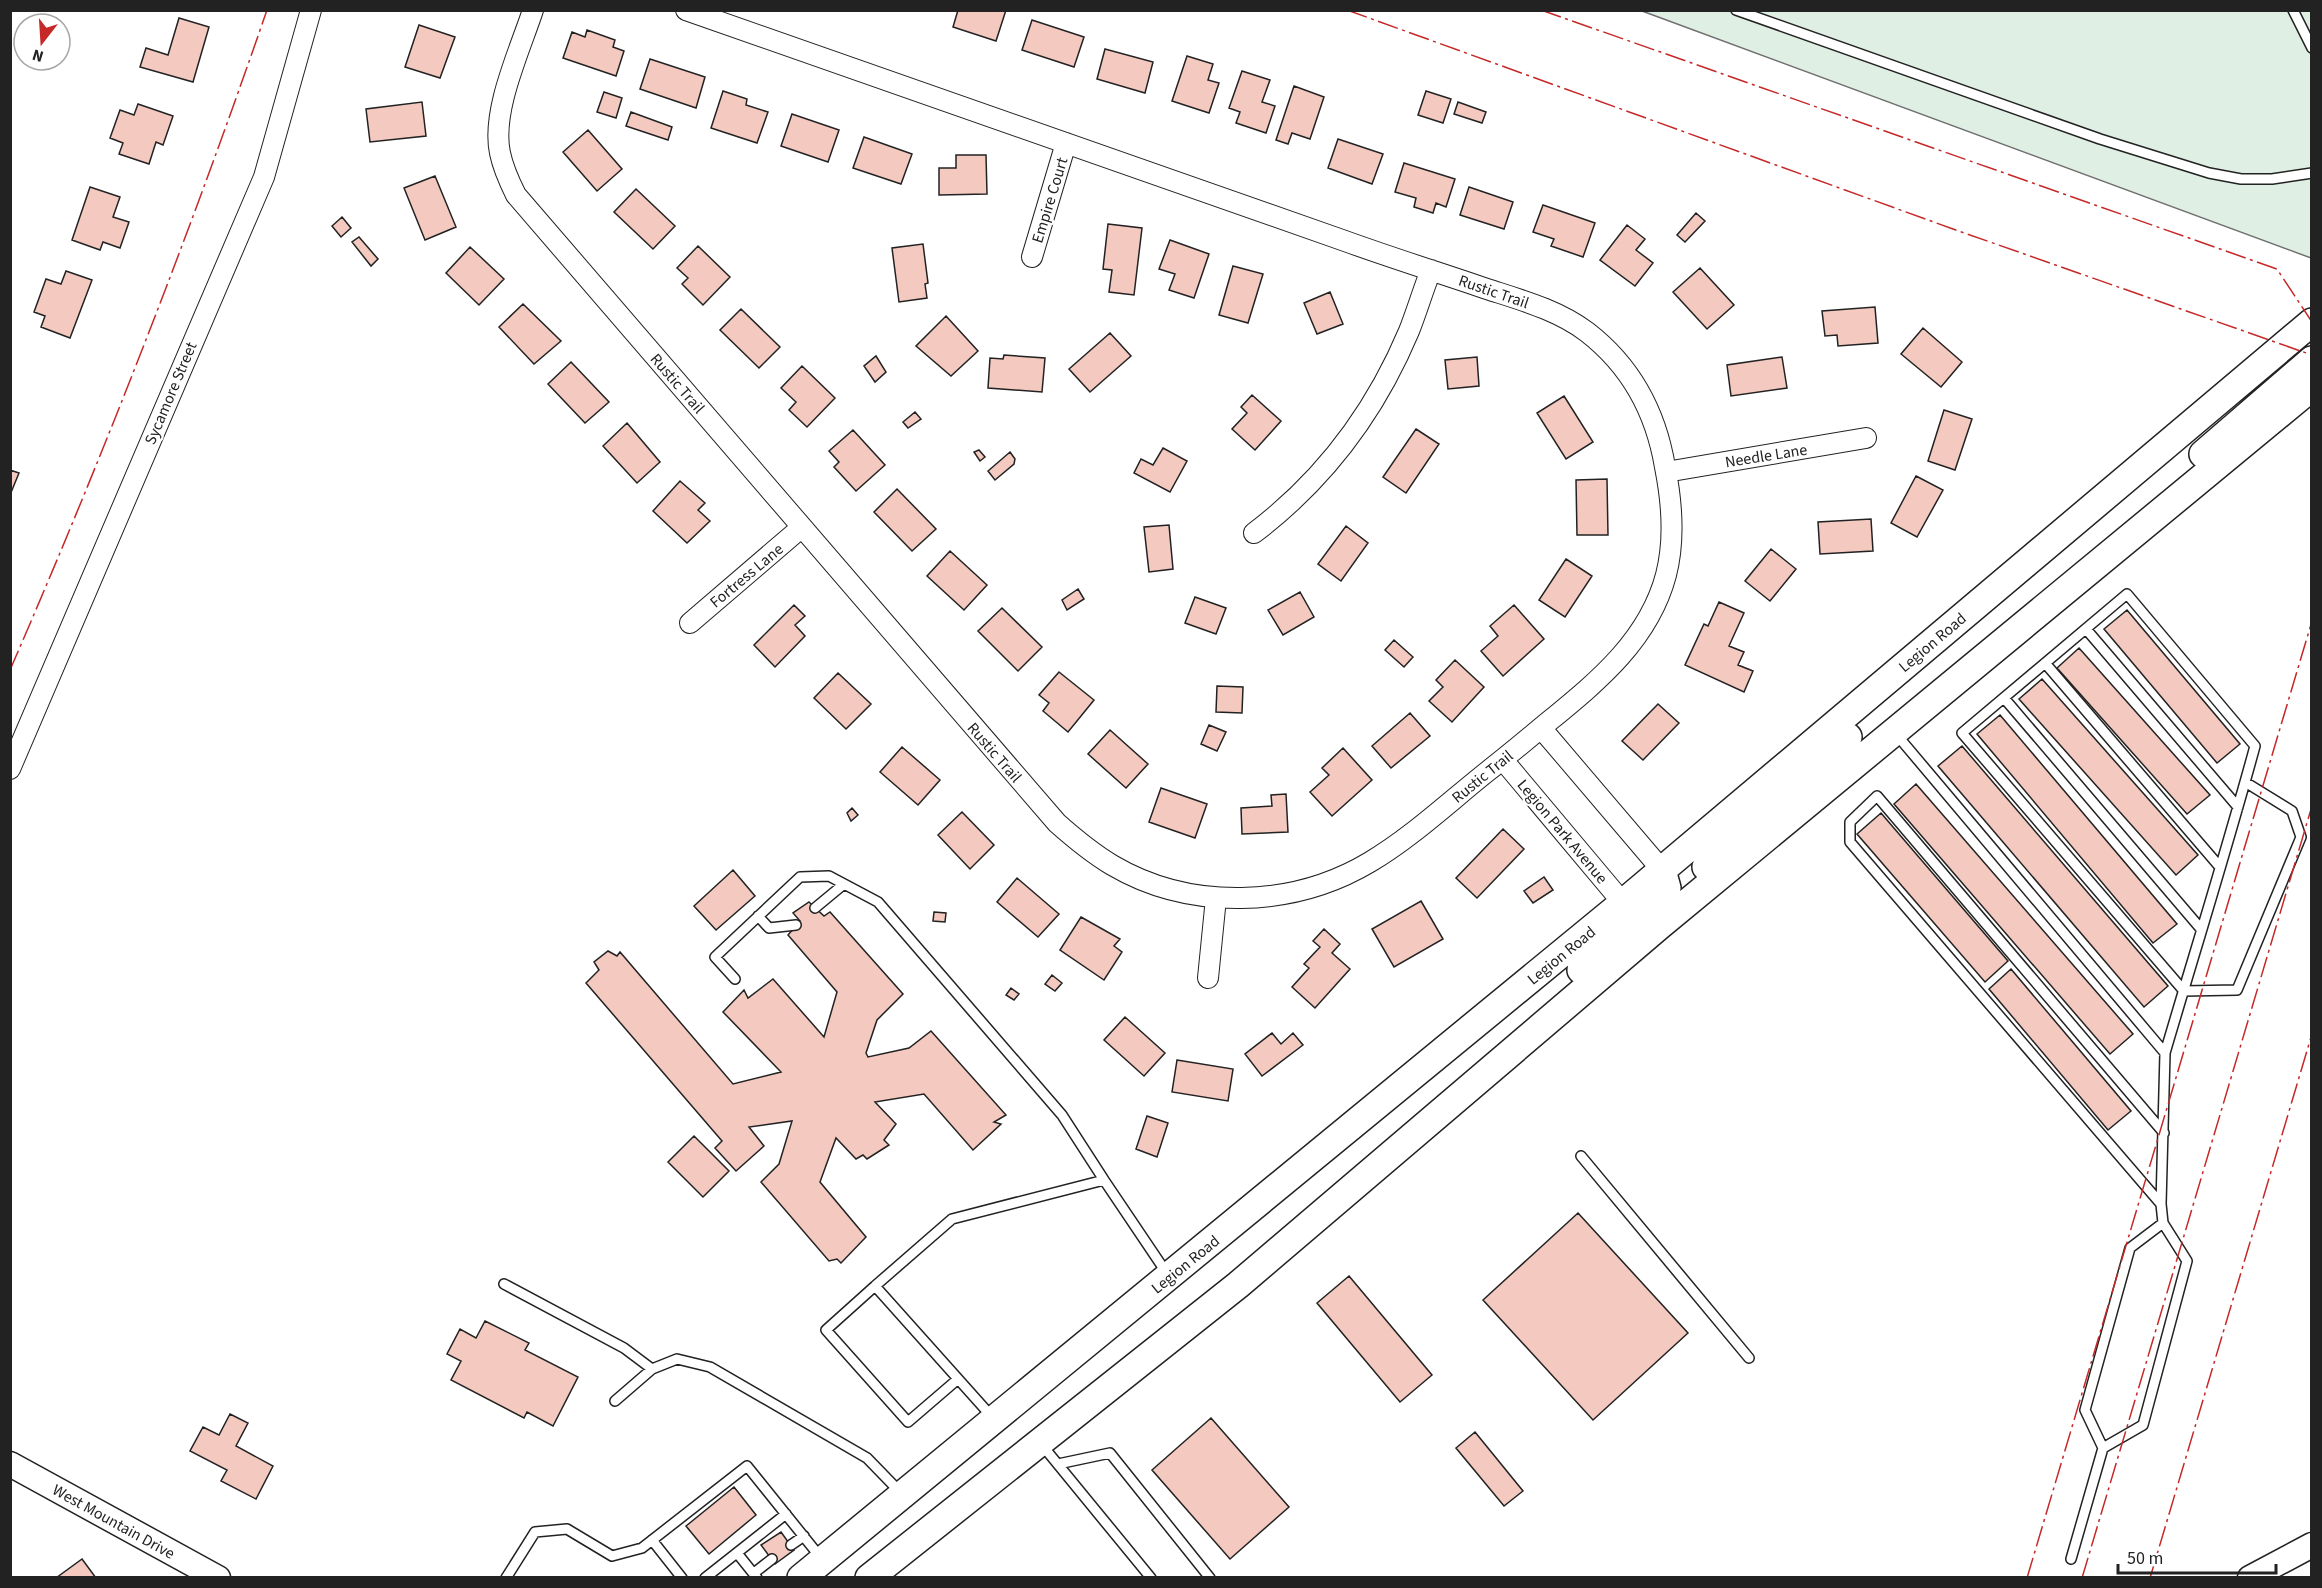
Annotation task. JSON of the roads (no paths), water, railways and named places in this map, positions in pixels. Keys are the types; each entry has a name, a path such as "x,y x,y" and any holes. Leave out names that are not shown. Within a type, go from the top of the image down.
{"main road":[{"name":"Legion Road","path":"801,1578 1623,903 2312,322"},
{"path":"2178,498 2184,477 2199,458 2312,360"},
{"path":"869,1578 1238,1285 1703,890 2312,387"},
{"path":"1703,890 1705,867 1976,625 1990,593"},
{"path":"1499,1063 1504,1040 1620,933 1658,902 1667,888 1662,870"}],"street":[{"name":"Sycamore Street","path":"10,769 264,177 311,10"},
{"name":"Rustic Trail","path":"533,10 502,103 498,126 501,159 516,195 1057,824 1098,856 1145,881 1182,892 1216,898 1264,897 1302,891 1334,880 1389,851 1503,760 1613,667 1640,633 1654,608 1666,576 1671,543 1671,514 1660,438 1648,406 1637,387 1609,351 1584,329 1550,310 686,10"},
{"name":"Empire Court","path":"1032,257 1066,143"},
{"path":"1254,533 1286,509 1318,478 1351,435 1383,384 1409,331 1431,270"},
{"name":"Needle Lane","path":"1666,472 1866,438"},
{"name":"Fortress Lane","path":"690,623 802,527"},
{"path":"1541,728 1662,870"},
{"name":"Legion Park Avenue","path":"1503,760 1623,903"},
{"path":"1208,978 1216,898"},
{"name":"West Mountain Drive","path":"10,1464 218,1578"},
{"path":"2250,1578 2312,1545"}],"lane":[{"path":"1736,10 2100,139 2209,173 2241,179 2272,179 2312,173"},
{"path":"2293,10 2312,48"},
{"path":"2103,1448 2143,1425 2187,1261 2163,1223 2161,1204 2165,1053 2184,991 2219,866 2238,807 2255,746 2127,594 1962,733 2184,991"},
{"path":"2086,629 2238,807"},
{"path":"2045,663 2219,866"},
{"path":"2004,698 2201,928"},
{"path":"1895,732 2165,1053"},
{"path":"2184,991 2237,990 2301,837 2292,811 2245,782"},
{"path":"2161,1204 1850,842 1850,822 1877,796 2164,1133"},
{"path":"735,979 715,957 800,877 829,876 878,902 1062,1115 1169,1277"},
{"path":"815,908 844,884"},
{"path":"758,916 769,928 796,925"},
{"path":"1581,1156 1749,1358"},
{"path":"958,1379 908,1422 826,1330 952,1219 1104,1180"},
{"path":"2071,1559 2103,1448 2085,1410 2130,1248 2163,1223"},
{"path":"504,1284 624,1348 652,1369"},
{"path":"876,1286 994,1420"},
{"path":"615,1401 652,1369 678,1359 710,1367 867,1458 903,1495"},
{"path":"1040,1442 1151,1578"},
{"path":"1058,1464 1110,1453 1210,1578"},
{"path":"506,1578 534,1532 567,1529 612,1556 642,1548 747,1466 823,1560"},
{"path":"705,1578 786,1514"},
{"path":"791,1545 804,1536"},
{"path":"652,1540 682,1578"},
{"path":"737,1553 756,1575 772,1559"}]}
